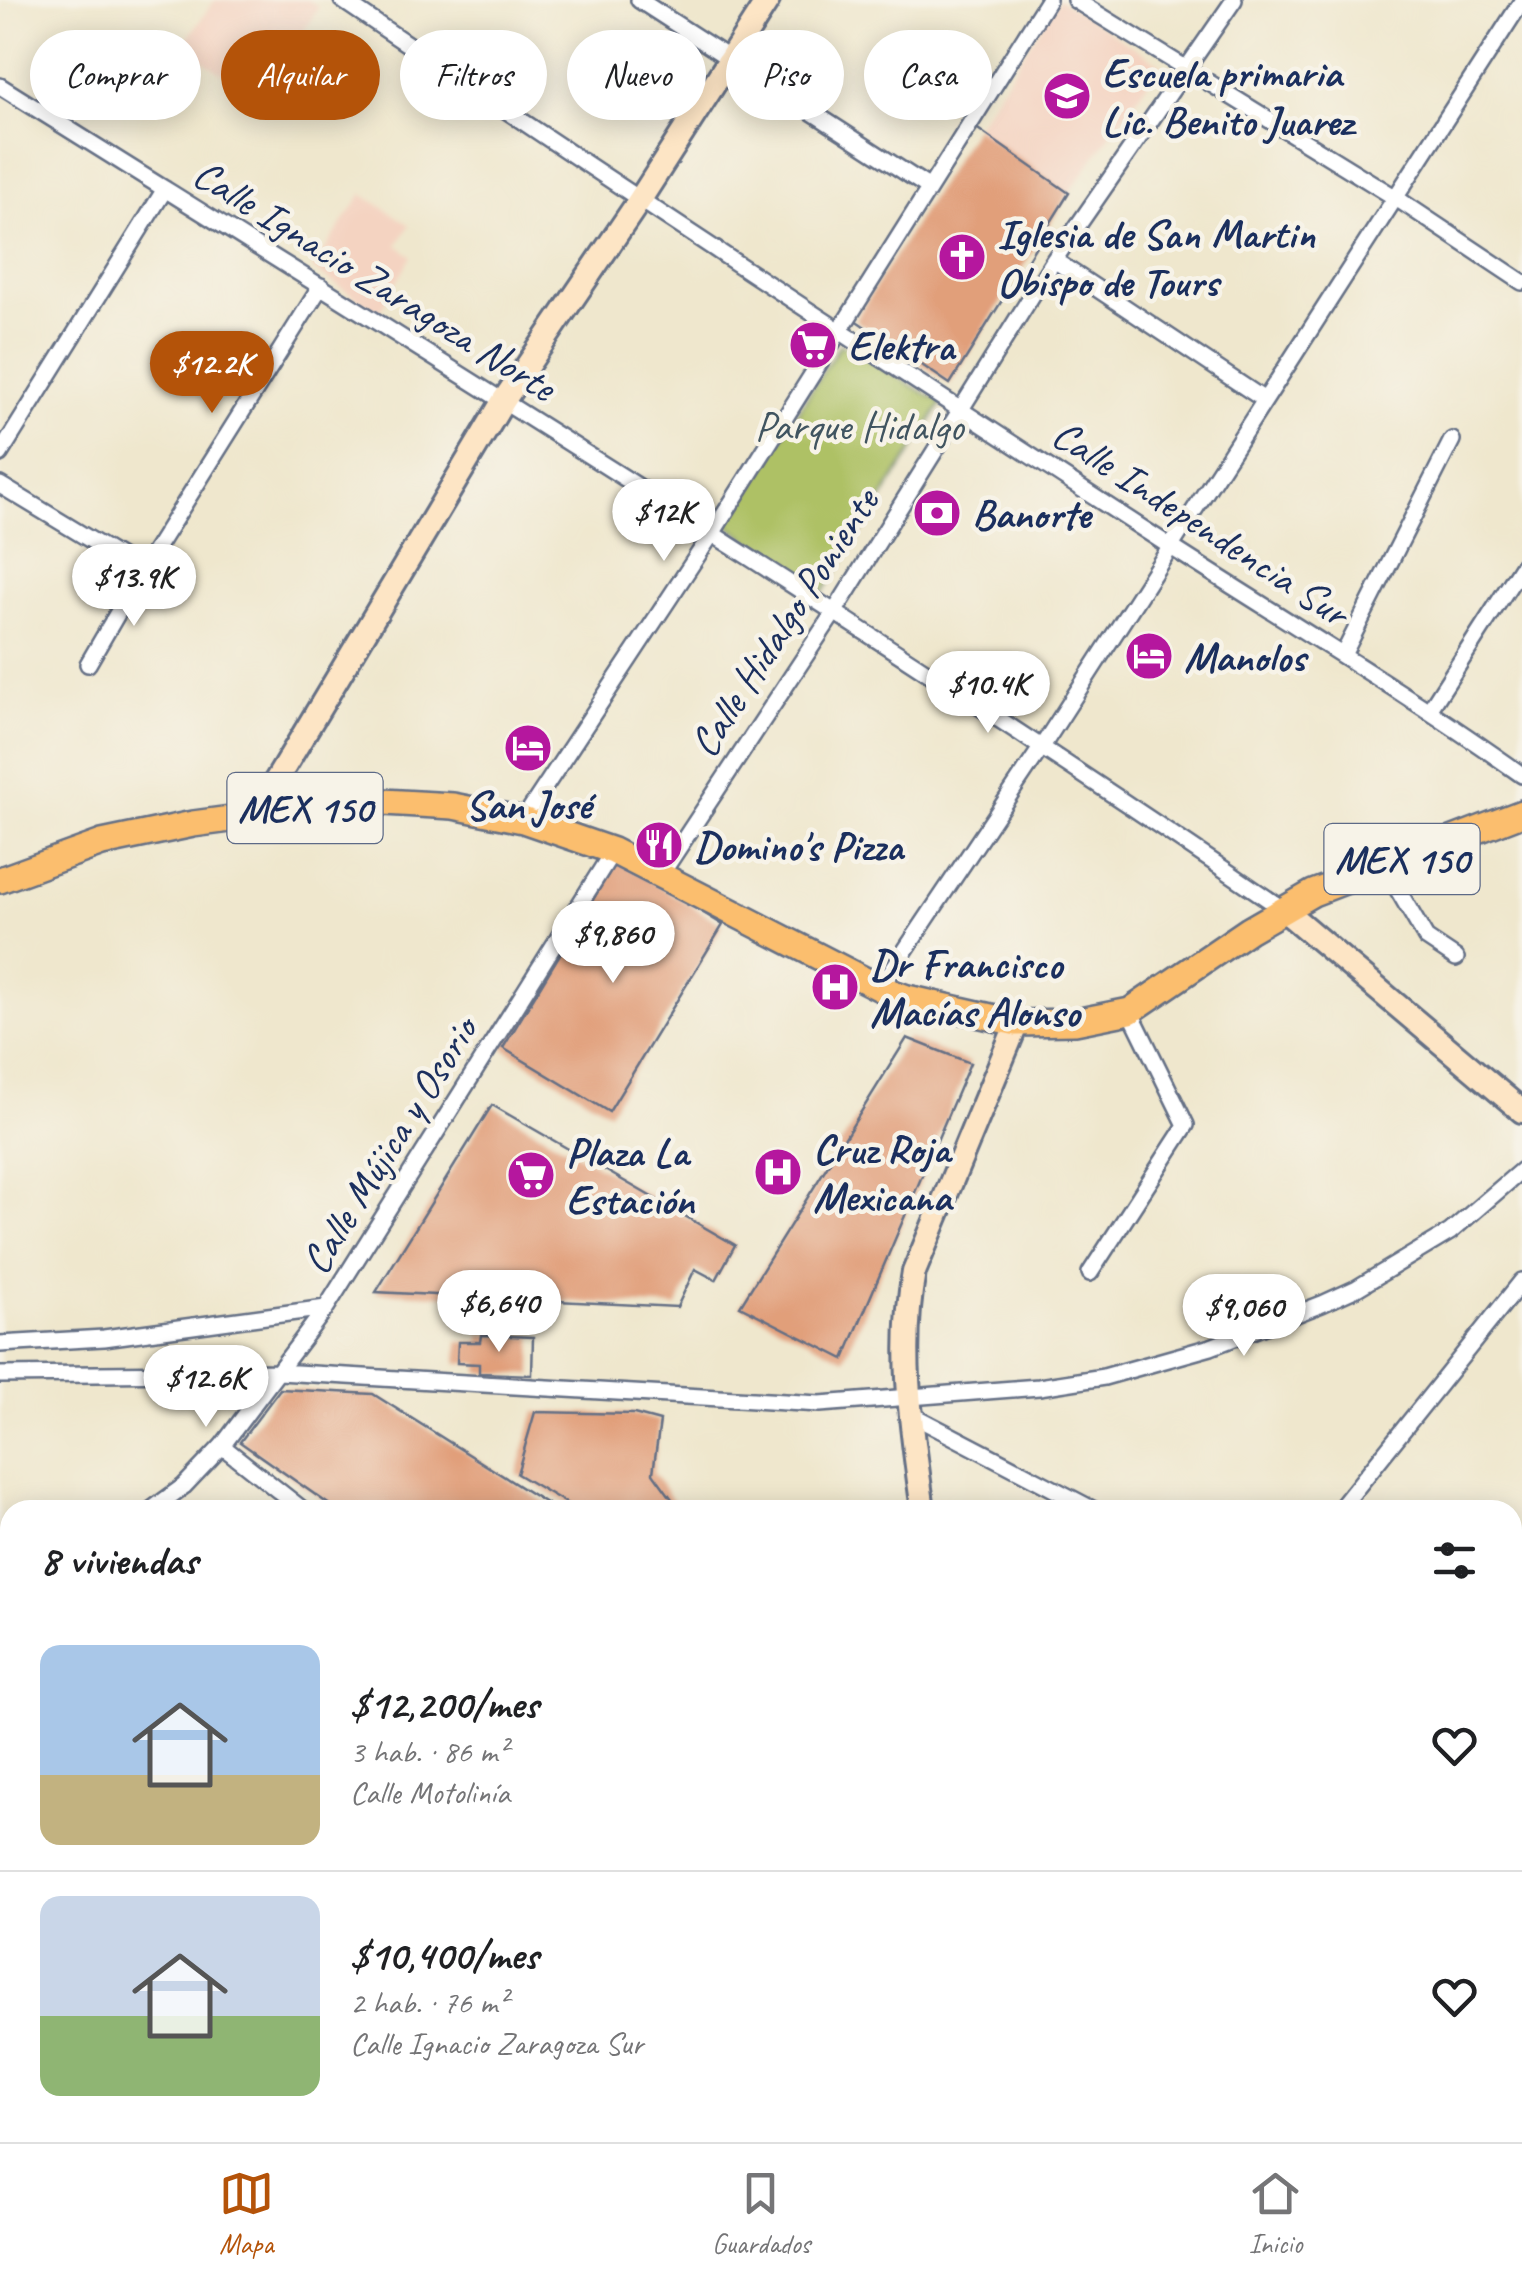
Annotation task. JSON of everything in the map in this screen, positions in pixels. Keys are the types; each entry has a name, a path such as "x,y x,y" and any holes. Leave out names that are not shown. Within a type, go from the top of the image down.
{"main road":[{"path":"749,30 768,0"},
{"path":"256,814 504,400 726,67"},
{"name":"MEX 150","path":"0,880 102,843 256,814 366,801 453,806 524,820 613,851 880,988 907,998 1017,1023 1075,1022 1130,1011 1313,893 1522,813"},
{"path":"1284,910 1522,1111"},
{"path":"922,1500 908,1406 909,1300 914,1272 1017,1023"}],"street":[{"name":"Calle Independencia Sur","path":"342,0 639,202 1170,546 1430,709 1522,775"},
{"path":"638,0 726,56"},
{"path":"524,820 712,532 1048,0"},
{"path":"1075,0 1396,198 1522,282"},
{"name":"Calle Hidalgo Poniente","path":"662,873 835,610 1054,260 1234,0"},
{"path":"880,988 1043,745 1262,399 1522,1"},
{"name":"Calle Ignacio Zaragoza Norte","path":"0,86 835,610 1043,745 1284,910"},
{"path":"825,120 928,187"},
{"path":"0,454 165,189"},
{"path":"1054,260 1262,399"},
{"path":"88,664 321,286"},
{"path":"1343,655 1452,440"},
{"path":"0,485 142,571"},
{"path":"1430,709 1522,566"},
{"name":"Calle Mújica y Osorio","path":"165,1500 184,1486 222,1446 326,1308 613,851"},
{"path":"1384,866 1426,938 1456,958"},
{"path":"1090,1273 1186,1124 1130,1011"},
{"path":"0,1375 280,1372 908,1406 1104,1378 1248,1334 1358,1288 1419,1252 1450,1232 1522,1170"},
{"path":"1347,1500 1522,1281"},
{"path":"0,1344 104,1338 326,1308"},
{"path":"908,1406 1076,1500"},
{"path":"222,1446 290,1500"}],"shaded area":[{"path":"215,0 308,0 319,7 304,30 221,30 221,72 201,59 201,30 193,30"},
{"name":"Escuela primaria Lic. Benito Juarez","path":"1059,0 1161,64 1069,193 975,127 980,120 992,120 992,101"},
{"path":"362,194 410,225 397,245 412,256 379,312 312,269"}],"green space":[{"name":"Parque Hidalgo","path":"840,344 942,403 823,593 727,525"}],"building":[{"name":"Iglesia de San Martin Obispo de Tours","path":"975,127 1069,193 950,384 855,320"},
{"path":"617,860 723,925 609,1112 503,1048"},
{"path":"907,1038 970,1063 844,1359 740,1306"},
{"name":"Plaza La Estación","path":"492,1105 735,1245 716,1280 695,1269 677,1307 376,1292"},
{"path":"481,1335 533,1337 532,1375 479,1373 479,1364 457,1363 458,1342 480,1342"},
{"path":"280,1389 373,1394 541,1500 323,1500 240,1442"},
{"path":"535,1412 634,1414 660,1421 653,1473 673,1500 561,1500 517,1474"}],"place":[{"name":"Escuela primaria Lic. Benito Juarez","path":"1067,96"},
{"name":"Iglesia de San Martin Obispo de Tours","path":"962,257"},
{"name":"Elektra","path":"813,345"},
{"name":"Banorte","path":"937,513"},
{"name":"Manolos","path":"1149,656"},
{"name":"San José","path":"528,748"},
{"name":"Domino's Pizza","path":"659,845"},
{"name":"Dr Francisco Macías Alonso","path":"835,987"},
{"name":"Cruz Roja Mexicana","path":"778,1172"},
{"name":"Plaza La Estación","path":"531,1175"}]}
